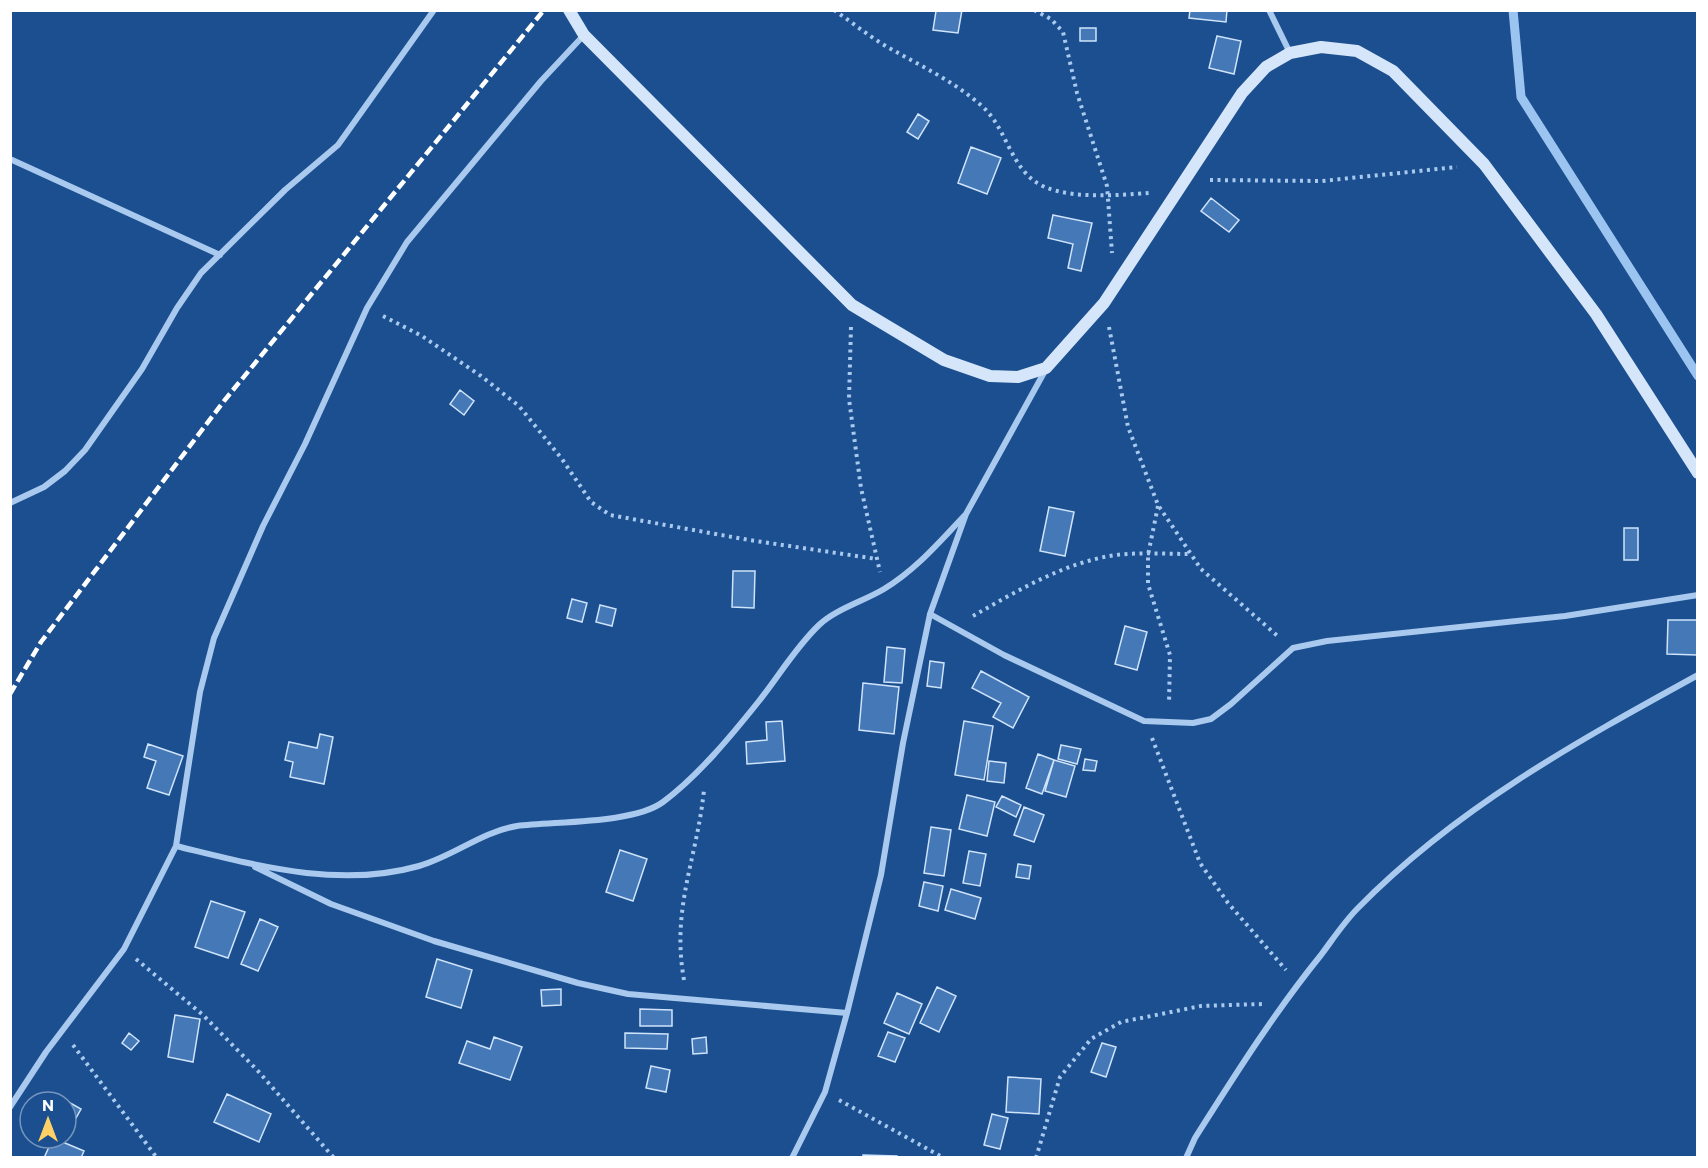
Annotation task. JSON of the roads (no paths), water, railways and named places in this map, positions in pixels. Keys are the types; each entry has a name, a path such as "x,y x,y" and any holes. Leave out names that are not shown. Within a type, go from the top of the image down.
{"street":[{"path":"10,503 51,482 85,450 141,369 177,308 201,273 285,190 338,145 434,10"},
{"path":"569,10 584,35 852,305 944,360 990,376 1018,377 1046,368"},
{"path":"1269,10 1290,53"},
{"path":"10,1107 124,949 176,846 200,692 214,638 263,526 305,444 367,308 407,242 541,81 584,35"},
{"path":"792,1158 825,1092 847,1013 881,875 903,743 930,614 966,514 1046,368 1104,303 1242,93 1266,67 1290,53 1321,47 1357,51 1393,71 1484,164 1596,314 1698,473"},
{"path":"10,159 220,255"},
{"path":"176,846 249,864 324,875 365,875 399,872 428,863 493,831 650,811 680,788 707,759 759,701 802,642 822,622 884,589 916,567 966,514"},
{"path":"930,614 1067,686 1144,721 1193,723 1211,719 1293,648 1328,641 1565,616 1698,595"},
{"path":"1186,1158 1195,1138 1282,1003 1356,910 1408,861 1465,814 1590,735 1698,675"},
{"path":"249,864 331,904 434,942 578,983 628,994 847,1013"}],"waterway":[{"path":"1513,10 1521,97 1698,376"}],"railway":[{"path":"10,694 41,642 224,401 544,10"}]}
